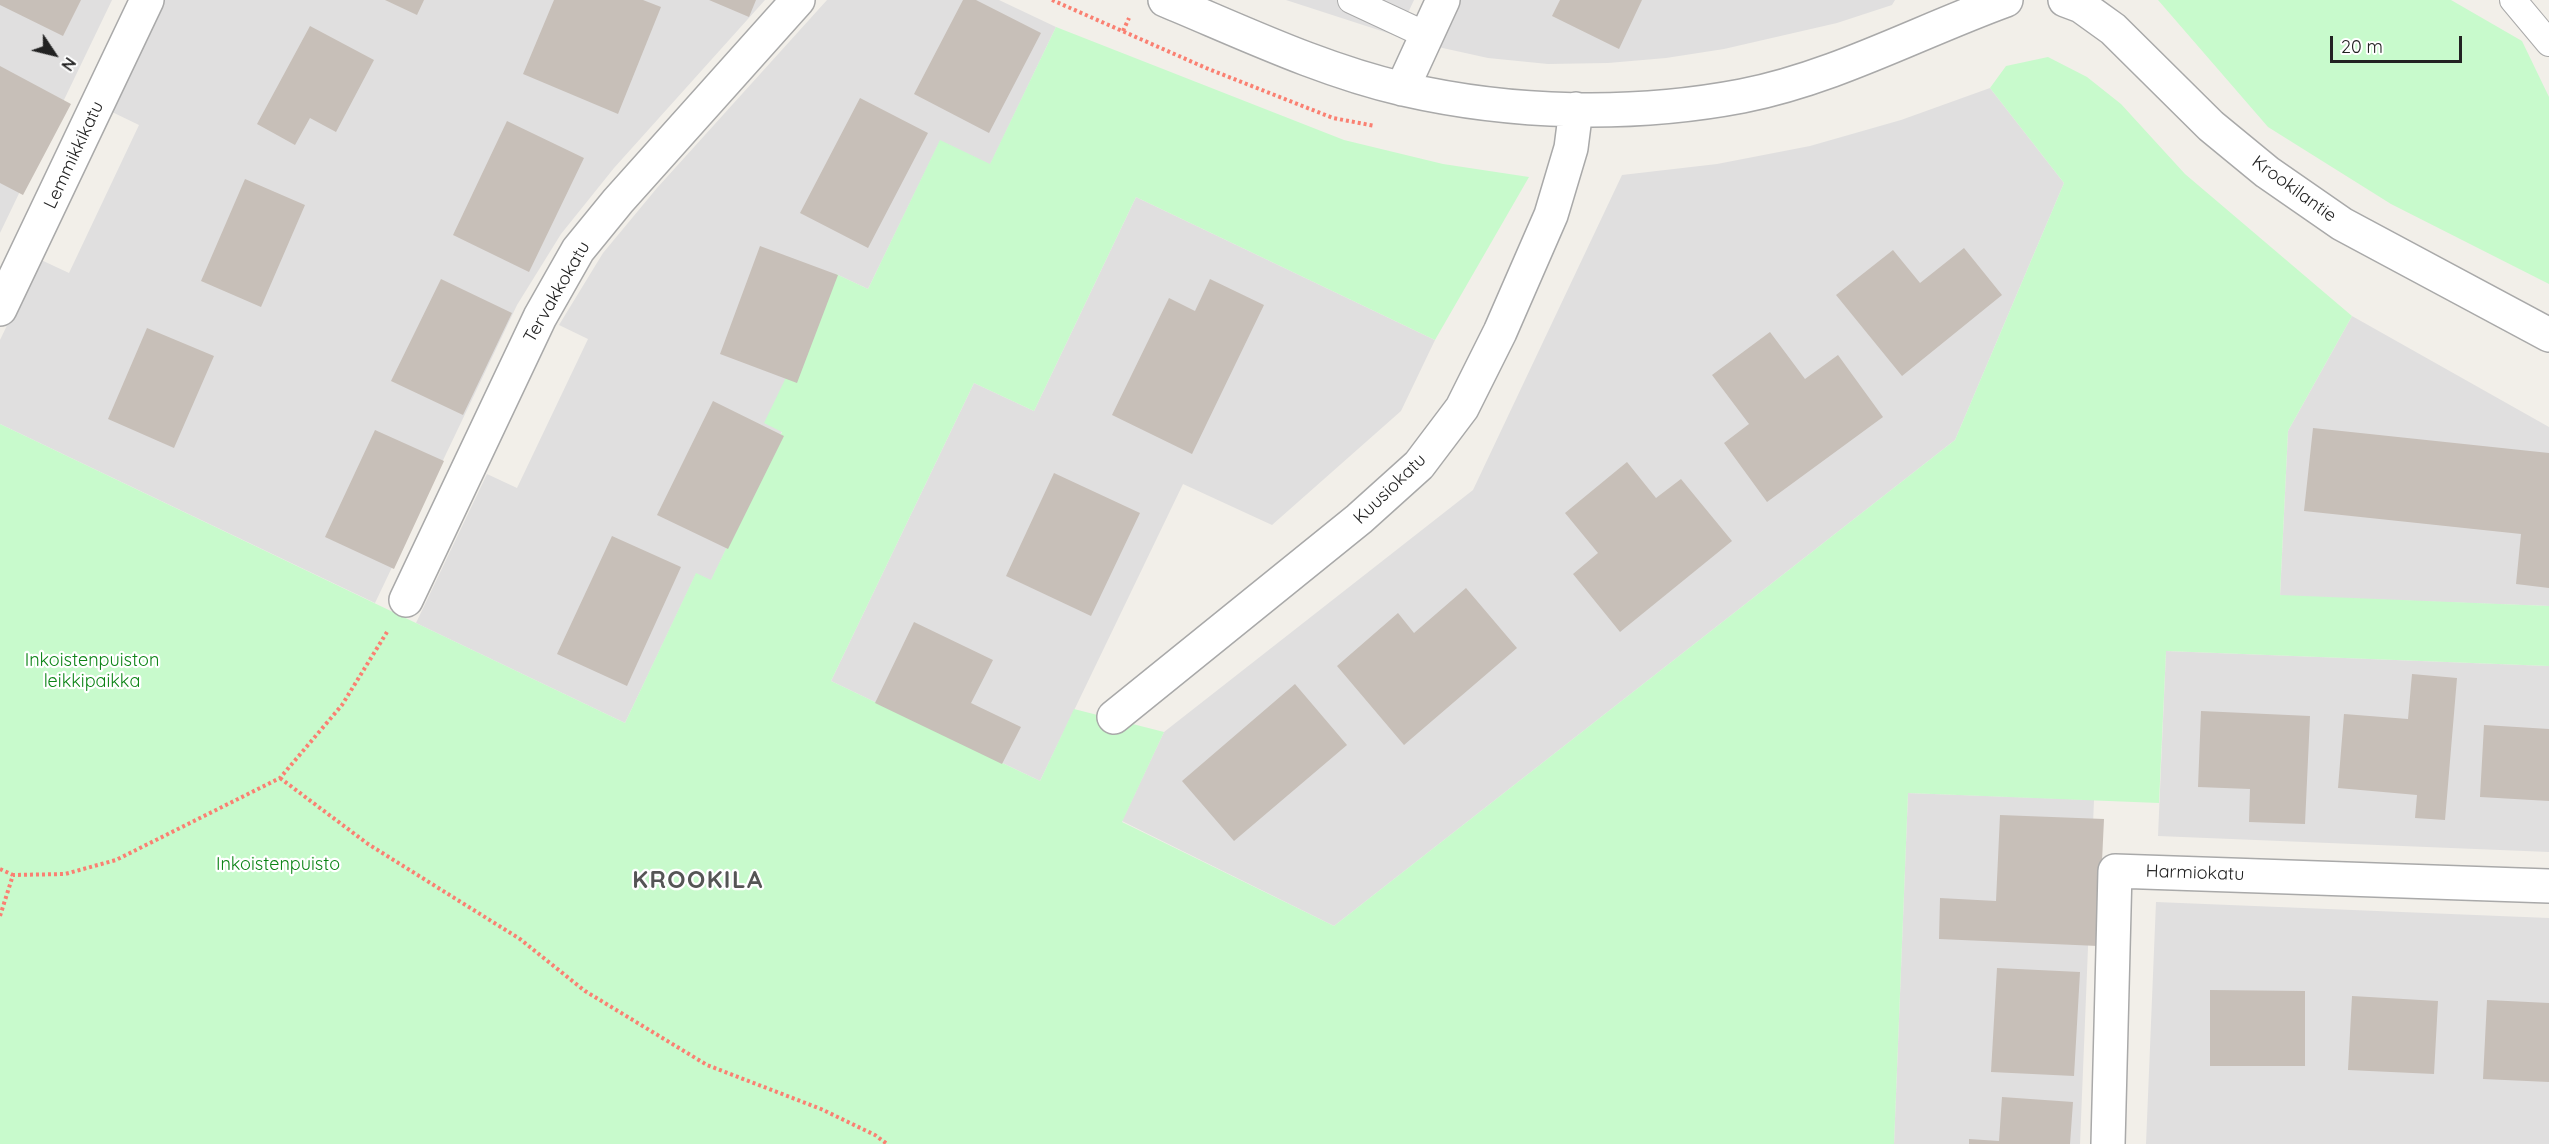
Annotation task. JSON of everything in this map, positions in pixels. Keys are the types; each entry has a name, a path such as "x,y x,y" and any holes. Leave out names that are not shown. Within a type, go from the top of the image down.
{"street":[{"name":"Lemmikkikatu","path":"0,309 147,0"},
{"name":"Tervakkokatu","path":"406,600 540,317 578,250 618,201 798,0"},
{"path":"1165,0 1310,60 1402,89 1492,104 1576,109 1653,108 1742,96 1826,72 2006,0"},
{"path":"1402,89 1443,0"},
{"name":"Krookilantie","path":"2068,0 2113,28 2211,126 2267,172 2332,218 2549,335"},
{"name":"Kuusiokatu","path":"1114,717 1359,519 1419,465 1462,408 1500,332 1551,215 1571,148 1576,109"},
{"name":"Harmiokatu","path":"2108,1144 2115,870 2549,886"}],"lane":[{"path":"1352,0 1426,35"},
{"path":"2513,0 2549,43"}],"path":[{"path":"1052,0 1206,68 1333,118 1378,126"},
{"path":"0,869 13,876 65,874 116,860 280,778 342,705 406,600"},
{"path":"280,778 368,844 520,939 585,991 707,1065 821,1109 875,1135 887,1144"},
{"path":"0,916 13,876"}],"shaded area":[{"path":"0,0 112,0 0,233"},
{"path":"163,0 765,0 614,168 561,234 517,305 375,603 0,424 0,340 39,259 69,273 139,125 110,111"},
{"path":"827,0 999,0 1056,27 990,165 940,141 868,289 836,274 765,423 782,431 711,581 696,574 625,723 416,623 487,474 517,488 588,339 559,325 603,253 657,188"},
{"path":"1286,0 1414,0 1397,36"},
{"path":"1451,0 1895,0 1892,5 1837,23 1724,49 1666,58 1608,63 1548,64 1488,58 1429,45"},
{"path":"1990,88 2064,183 1955,440 1334,926 1122,821 1164,732 1473,490 1622,175 1717,164 1810,146 1901,120"},
{"path":"1136,197 1435,340 1401,411 1272,525 1183,484 1040,781 831,681 974,383 1034,411"},
{"path":"2352,316 2549,427 2549,606 2280,596 2288,431"},
{"path":"2166,651 2549,666 2549,852 2158,836"},
{"path":"1908,793 2094,800 2080,1144 1894,1144"},
{"path":"2156,902 2549,918 2549,1144 2146,1144"}],"green space":[{"path":"2158,0 2451,0 2522,41 2549,97 2549,284 2391,204 2268,127"},
{"name":"Inkoistenpuisto","path":"1056,27 1344,140 1443,164 1529,177 1435,340 1136,197 1034,411 974,383 831,681 1040,781 1074,709 1164,732 1122,822 1334,926 1955,440 2064,183 1990,88 2006,66 2048,57 2087,77 2121,104 2185,174 2352,316 2288,431 2280,595 2549,606 2549,666 2166,651 2159,803 1908,793 1894,1144 0,1144 0,424 625,723 696,573 711,580 782,432 764,423 836,274 868,289 940,140 990,164"}],"building":[{"path":"0,0 81,0 63,36 0,5"},
{"path":"385,0 424,0 417,15"},
{"path":"554,0 643,0 661,7 618,114 523,74"},
{"path":"709,0 756,0 749,17"},
{"path":"963,0 976,0 1041,33 989,133 914,94"},
{"path":"1560,0 1642,0 1619,49 1552,16"},
{"path":"310,26 374,60 336,132 310,118 295,145 257,124"},
{"path":"0,66 71,104 23,195 0,183"},
{"path":"860,98 928,133 868,248 800,213"},
{"path":"507,121 584,158 529,272 453,235"},
{"path":"245,179 305,205 261,307 201,281"},
{"path":"760,246 838,275 797,383 720,354"},
{"path":"1964,248 2002,295 1902,376 1836,295 1893,250 1920,283"},
{"path":"441,279 512,313 463,415 391,381"},
{"path":"1210,279 1264,305 1192,454 1112,415 1169,298 1195,311"},
{"path":"147,328 214,356 174,448 108,419"},
{"path":"1770,332 1805,379 1838,355 1883,417 1767,502 1724,443 1749,424 1712,375"},
{"path":"713,401 784,436 728,549 657,515"},
{"path":"2313,428 2549,453 2549,588 2516,584 2521,534 2304,511"},
{"path":"375,430 444,461 394,569 325,537"},
{"path":"1627,462 1656,498 1681,479 1732,541 1620,632 1573,574 1598,553 1565,513"},
{"path":"1054,473 1140,513 1091,616 1006,576"},
{"path":"612,536 681,567 627,686 557,654"},
{"path":"1466,588 1517,648 1404,745 1337,666 1398,613 1414,633"},
{"path":"914,622 993,660 971,703 1021,727 1002,764 875,703"},
{"path":"2412,674 2457,678 2445,820 2415,818 2417,795 2338,788 2344,714 2408,719"},
{"path":"1295,684 1347,745 1234,841 1182,781"},
{"path":"2201,711 2310,716 2305,824 2249,822 2250,789 2198,787"},
{"path":"2484,725 2549,729 2549,801 2480,797"},
{"path":"2000,815 2104,819 2098,946 1939,939 1940,898 1996,901"},
{"path":"1997,968 2080,972 2074,1076 1991,1072"},
{"path":"2210,990 2305,991 2305,1066 2210,1066"},
{"path":"2352,996 2438,1001 2434,1074 2348,1070"},
{"path":"2487,1000 2549,1003 2549,1082 2483,1079"},
{"path":"2002,1097 2073,1102 2070,1144 1969,1144 1969,1139 1999,1141"}],"district":[{"name":"KROOKILA","path":"698,881"}],"park label":[{"name":"Inkoistenpuiston leikkipaikka","path":"92,671"}]}
